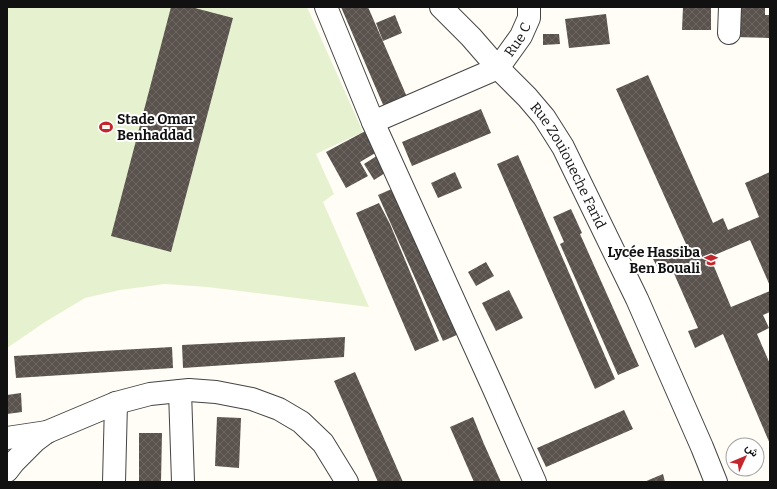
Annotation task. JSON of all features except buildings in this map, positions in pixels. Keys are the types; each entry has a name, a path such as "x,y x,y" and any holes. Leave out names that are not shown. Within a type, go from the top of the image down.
{"street":[{"path":"326,7 373,122 490,379 535,482"},
{"name":"Rue Zouioueche Farid","path":"441,7 471,37 544,117 563,147 636,299 716,482"},
{"name":"Rue C","path":"498,68 521,36 529,18 529,7"},
{"path":"729,33 730,7"},
{"path":"373,122 498,68"},
{"path":"7,471 35,441 47,432 116,403 150,394 189,390 216,392 252,399 279,409 301,422 323,443 347,482"},
{"path":"180,391 183,482"},
{"path":"114,482 116,403"},
{"path":"7,438 47,432"}],"green space":[{"path":"7,7 307,7 363,132 316,154 334,194 323,202 369,307 207,287 165,284 120,290 85,298 45,322 7,348"}],"place":[{"name":"Stade Omar Benhaddad","path":"106,127"},
{"name":"Lycée Hassiba Ben Bouali","path":"711,260"}]}
